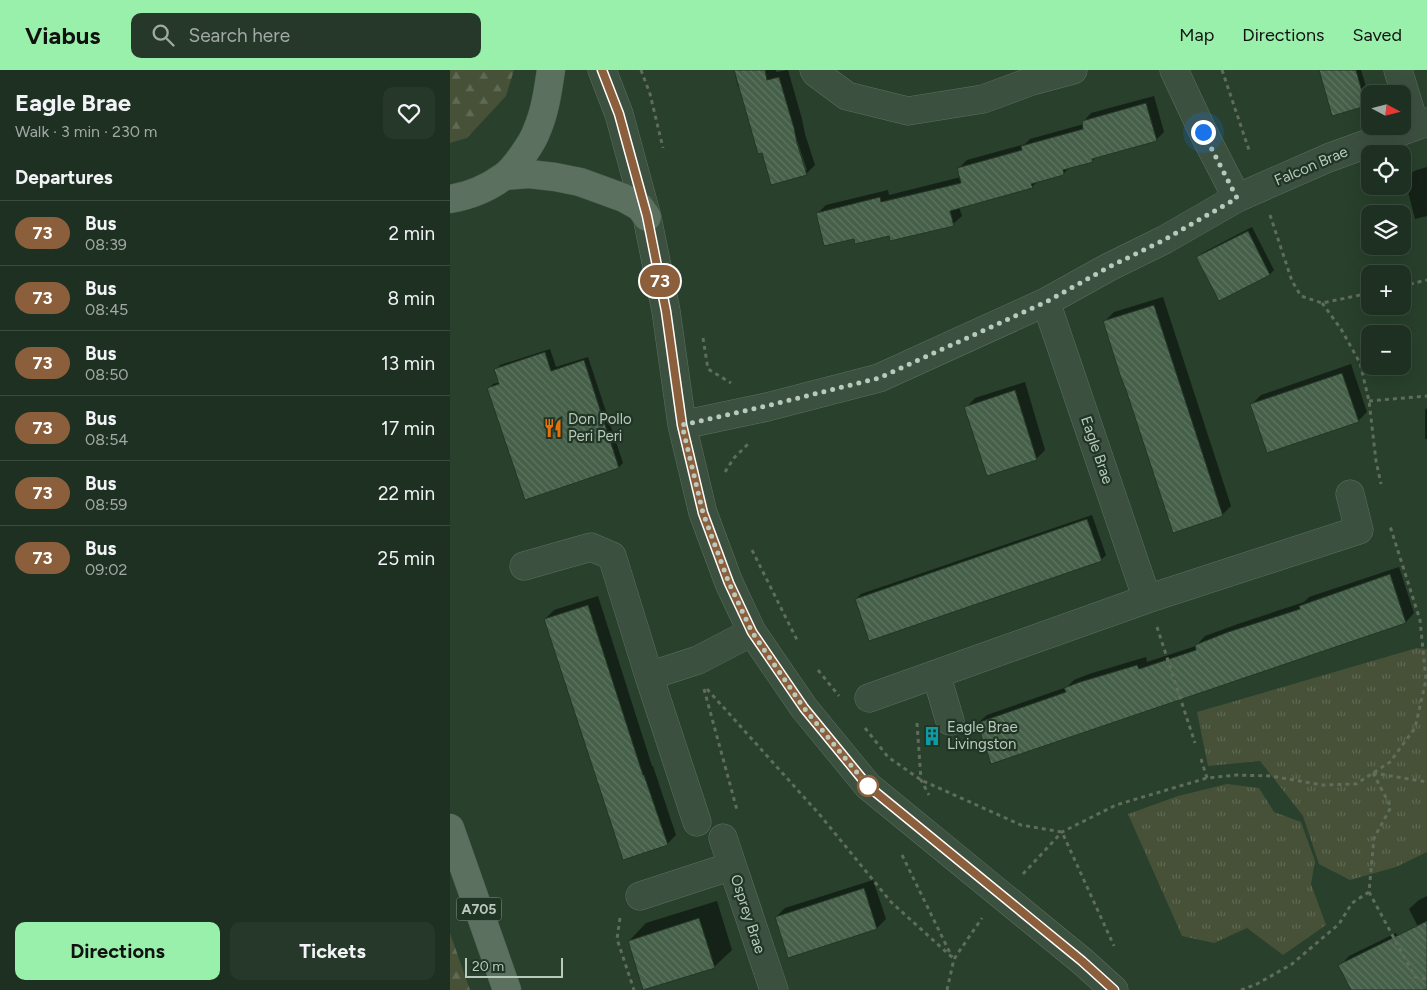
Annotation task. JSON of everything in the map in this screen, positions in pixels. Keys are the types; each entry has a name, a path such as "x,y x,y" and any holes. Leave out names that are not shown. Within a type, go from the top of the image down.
{"main road":[{"path":"450,199 483,188 505,176 523,155 537,131 552,70"},
{"path":"505,176 529,174 580,182 624,198 640,207 647,216"},
{"name":"A705","path":"450,828 507,990"}],"street":[{"path":"602,70 619,114 647,216 666,311 682,425 703,513 729,583 752,632 804,708 868,786 1082,961 1114,990"},
{"path":"814,70 847,96 908,111 983,99 1032,81 1072,70"},
{"path":"682,425 879,378 1046,302 1109,267 1164,240 1237,198 1174,70"},
{"name":"Falcon Brae","path":"1237,198 1328,158 1421,124 1398,70"},
{"name":"Eagle Brae","path":"1046,302 1147,599"},
{"path":"869,698 1147,599 1359,530 1350,494"},
{"path":"524,566 591,547 612,556 697,822"},
{"path":"649,676 698,660 752,632"},
{"path":"924,679 950,721"},
{"name":"Osprey Brae","path":"723,838 774,990"},
{"path":"640,896 732,866"}],"path":[{"path":"641,70 650,94 663,151"},
{"path":"1411,284 1427,280"},
{"path":"1361,295 1322,303 1342,329 1360,363 1369,401 1376,461 1382,488"},
{"path":"702,331 708,369 732,383"},
{"path":"1369,401 1427,396"},
{"path":"724,472 734,458 765,427 766,406"},
{"path":"1020,876 1062,832 1116,805 1207,778 1237,775 1271,776 1322,785 1356,784 1390,762 1415,728 1427,680 1420,620 1389,523"},
{"path":"748,542 799,643"},
{"path":"1147,599 1195,743"},
{"path":"815,667 840,697"},
{"path":"924,679 921,780 930,797"},
{"path":"703,684 820,815 891,902 954,960"},
{"path":"864,727 888,757 921,780 1021,825 1062,832"},
{"path":"1200,760 1207,778"},
{"path":"1373,773 1427,782"},
{"path":"1373,773 1391,807 1374,838 1368,892 1415,977 1427,979"},
{"path":"1062,832 1114,946"},
{"path":"898,847 954,960"},
{"path":"1241,990 1257,984 1292,964 1339,924 1352,903 1368,892"},
{"path":"947,990 954,960 983,917"}],"green space":[{"path":"450,70 514,70 506,96 467,138 450,143"},
{"path":"1417,648 1427,649 1427,852 1396,867 1350,880 1319,864 1303,816 1260,761 1208,766 1197,712"},
{"path":"1227,784 1259,788 1274,812 1301,822 1315,861 1311,884 1326,925 1283,955 1247,928 1214,943 1182,936 1128,814 1178,796"},
{"path":"450,933 470,990 450,990"}],"building":[{"path":"734,70 765,70 767,80 779,77 807,175 771,185 762,153 758,154"},
{"path":"1319,70 1356,70 1361,88 1361,107 1332,116"},
{"path":"1146,103 1157,141 1092,159 1093,162 1063,170 1064,175 1031,184 1033,188 950,211 954,226 890,241 889,236 855,244 854,239 824,246 816,213 880,197 881,202 961,183 957,168 1022,150 1021,146 1083,129 1082,121"},
{"path":"1248,231 1270,275 1219,301 1196,257"},
{"path":"1154,305 1223,516 1173,533 1103,321"},
{"name":"Don Pollo Peri Peri","path":"545,352 551,371 584,360 619,468 525,500 487,388 499,384 494,369"},
{"path":"1342,373 1359,422 1267,453 1250,404"},
{"path":"1015,390 1037,460 987,476 964,407"},
{"path":"1087,519 1102,561 869,641 855,599"},
{"path":"1390,574 1406,623 991,764 977,723 1066,692 1064,688 1080,682 1137,665 1139,669 1196,650 1195,645 1228,632 1300,609 1299,606"},
{"path":"588,605 643,775 668,845 623,860 544,619"},
{"path":"864,888 877,929 788,958 775,917"},
{"path":"699,918 715,968 643,990 628,941"},
{"path":"1427,921 1427,990 1351,990 1338,965"}],"bus line":[{"name":"73","path":"602,70 619,114 647,216 666,311 682,425 703,513 729,583 752,632 804,708 868,786 929,834 1082,961 1114,990"}],"place":[{"name":"Don Pollo Peri Peri","path":"553,428"},
{"name":"Eagle Brae Livingston","path":"932,736"}],"route":[{"path":"868,786 804,708 752,632 729,583 703,513 682,425 879,378 1046,302 1109,267 1164,240 1237,198 1203,132"}]}
